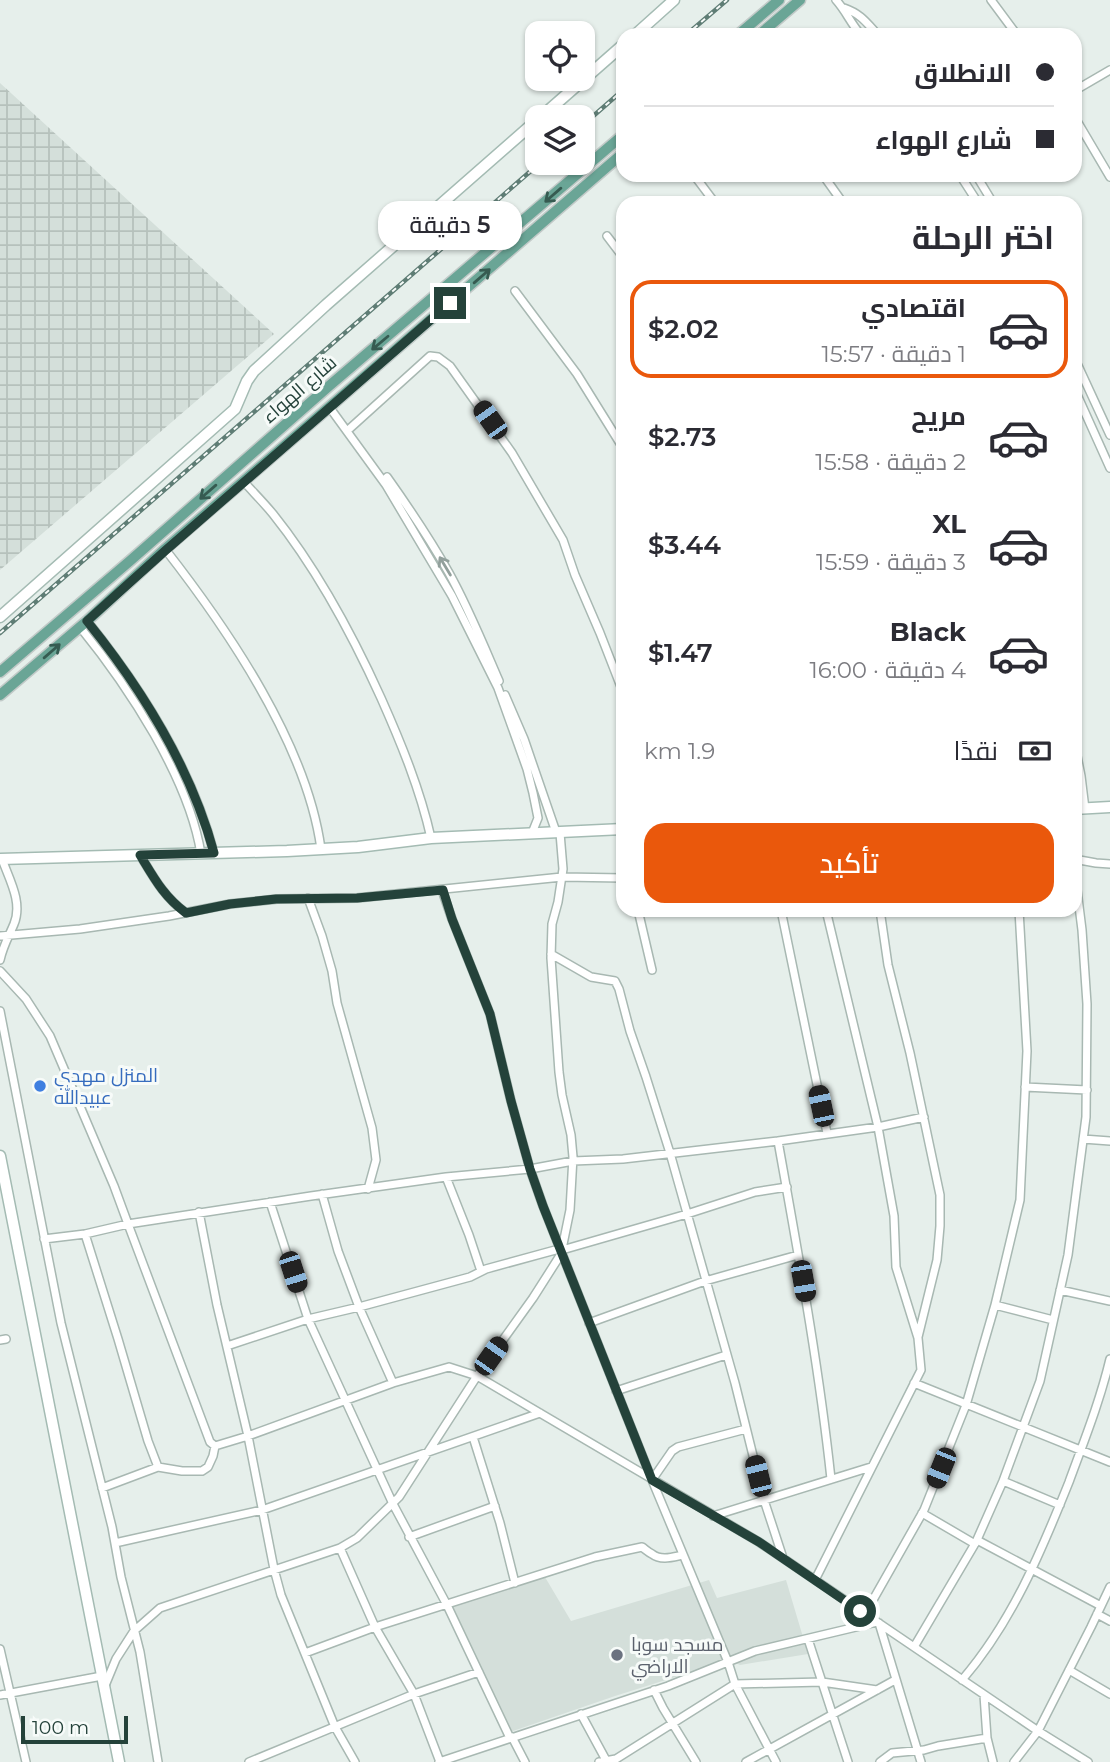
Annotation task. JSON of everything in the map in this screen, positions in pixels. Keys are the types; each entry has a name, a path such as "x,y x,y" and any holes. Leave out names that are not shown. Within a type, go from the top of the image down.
{"main road":[{"path":"746,28 779,0"},
{"path":"767,28 800,0"},
{"name":"شارع الهواء","path":"0,672 616,141"},
{"name":"شارع الهواء","path":"0,695 616,159"}],"street":[{"path":"643,28 674,0"},
{"path":"991,0 1012,28"},
{"path":"841,3 855,28"},
{"path":"841,3 862,17 872,28"},
{"path":"555,105 616,51"},
{"path":"1082,86 1110,70"},
{"path":"1082,130 1110,177"},
{"path":"0,617 235,409 254,371 326,304 525,131"},
{"path":"607,236 616,248"},
{"path":"515,291 577,374 616,437"},
{"path":"348,433 430,356 438,357 450,366 512,453 563,540 616,674"},
{"path":"1082,374 1110,435"},
{"path":"1082,406 1110,468"},
{"path":"330,408 386,485 452,596 498,688 533,793 538,818 532,834"},
{"path":"104,1688 116,1659 134,1631 160,1608 340,1548 357,1538 393,1504 539,1288 561,1251 570,1210 573,1161 559,1072 551,954 552,924 562,877 562,852 558,832 524,739 449,572 401,497 360,441 348,433"},
{"path":"245,482 301,552 352,638 398,735 424,807 431,838"},
{"path":"166,550 223,629 268,702 307,790 317,822 321,849"},
{"path":"83,624 111,651 140,694 176,757 202,814 214,853"},
{"path":"83,624 150,727 189,809 201,854"},
{"path":"1082,809 1110,807"},
{"path":"0,960 4,935 14,926 18,906 1,859 321,849 431,838 616,829"},
{"path":"140,855 160,890 186,913"},
{"path":"1082,860 1110,864"},
{"path":"4,935 80,929 230,904 290,898 357,898 562,877 616,878"},
{"path":"443,890 490,1014 530,1169 561,1251 735,1684 776,1762"},
{"path":"308,898 332,971 337,1003 372,1129 376,1160 368,1189"},
{"path":"640,917 652,970"},
{"path":"782,917 827,1133"},
{"path":"815,1580 921,1370 918,1338 896,1268 894,1216 878,1127 829,917"},
{"path":"881,917 888,965 940,1195 937,1260 918,1338"},
{"path":"865,1614 922,1513 965,1405 995,1305 1020,1200 1027,1051 1019,917"},
{"path":"914,1647 976,1542 1003,1481 1040,1381 1068,1255 1086,1117 1087,1004 1080,917"},
{"path":"551,954 592,977 615,981 619,989 670,1153 764,1500 783,1558"},
{"path":"0,971 26,999 51,1036 114,1186 190,1394 210,1442 215,1446"},
{"path":"0,1011 61,1323 140,1652 158,1762"},
{"path":"1026,1087 1087,1090"},
{"path":"44,1239 322,1194 530,1169 573,1161 623,1159 778,1141 878,1127 924,1117"},
{"path":"1083,1139 1110,1141"},
{"path":"778,1141 799,1255 824,1415 831,1479"},
{"path":"0,1156 119,1762"},
{"path":"446,1177 481,1272"},
{"path":"227,1346 308,1319 470,1277 755,1192 786,1187"},
{"path":"322,1194 338,1251 359,1307 393,1383"},
{"path":"270,1202 308,1319 409,1537 447,1605 525,1762"},
{"path":"199,1213 281,1595 335,1727 355,1762"},
{"path":"85,1234 158,1467"},
{"path":"589,1323 705,1281 799,1255"},
{"path":"1060,1290 1110,1300"},
{"path":"995,1305 1053,1320"},
{"path":"616,1391 726,1355"},
{"path":"962,1680 989,1647 1040,1556 1098,1406 1110,1359"},
{"path":"215,1446 393,1383 449,1367 477,1376 759,1542 984,1695 1088,1762"},
{"path":"914,1383 1110,1462"},
{"path":"115,1543 262,1510 540,1413"},
{"path":"652,1480 672,1451 678,1447 746,1429"},
{"path":"473,1437 515,1583"},
{"path":"102,1488 158,1467 202,1471 208,1467 215,1446"},
{"path":"713,1516 872,1467"},
{"path":"1003,1481 1060,1505"},
{"path":"409,1537 495,1506"},
{"path":"922,1513 1101,1606"},
{"path":"305,1653 375,1626 595,1556 642,1547 653,1555 664,1558 683,1556"},
{"path":"340,1548 375,1626 414,1694 440,1762 654,1690 755,1651 878,1623"},
{"path":"1014,1762 1038,1731 1110,1587"},
{"path":"1097,1614 1110,1621"},
{"path":"878,1623 921,1762"},
{"path":"808,1639 848,1762"},
{"path":"0,1649 26,1762"},
{"path":"1069,1670 1110,1694"},
{"path":"249,1762 414,1694 479,1672"},
{"path":"0,1695 102,1676"},
{"path":"746,1762 895,1680"},
{"path":"581,1714 604,1762 616,1759 735,1684 822,1682 877,1690"},
{"path":"654,1690 696,1762"},
{"path":"984,1695 987,1738 993,1762"},
{"path":"880,1762 892,1753 924,1751 987,1738"}],"shaded area":[{"path":"0,83 274,334 0,570"},
{"path":"542,1572 571,1621 709,1580 717,1598 786,1580 808,1654 740,1665 729,1660 507,1733 446,1605"}],"railway":[{"path":"694,28 727,0"},
{"path":"595,114 616,96"},
{"path":"0,633 526,175"}],"place":[{"name":"المنزل مهدي عبيدالله","path":"40,1086"},
{"name":"مسجد سوبا الاراضي","path":"617,1655"}],"route":[{"path":"450,303 87,621 140,694 176,757 198,804 214,853 140,855 160,890 186,913 230,904 276,899 357,898 443,890 490,1014 511,1101 543,1206 652,1480 759,1542 860,1611"}]}
